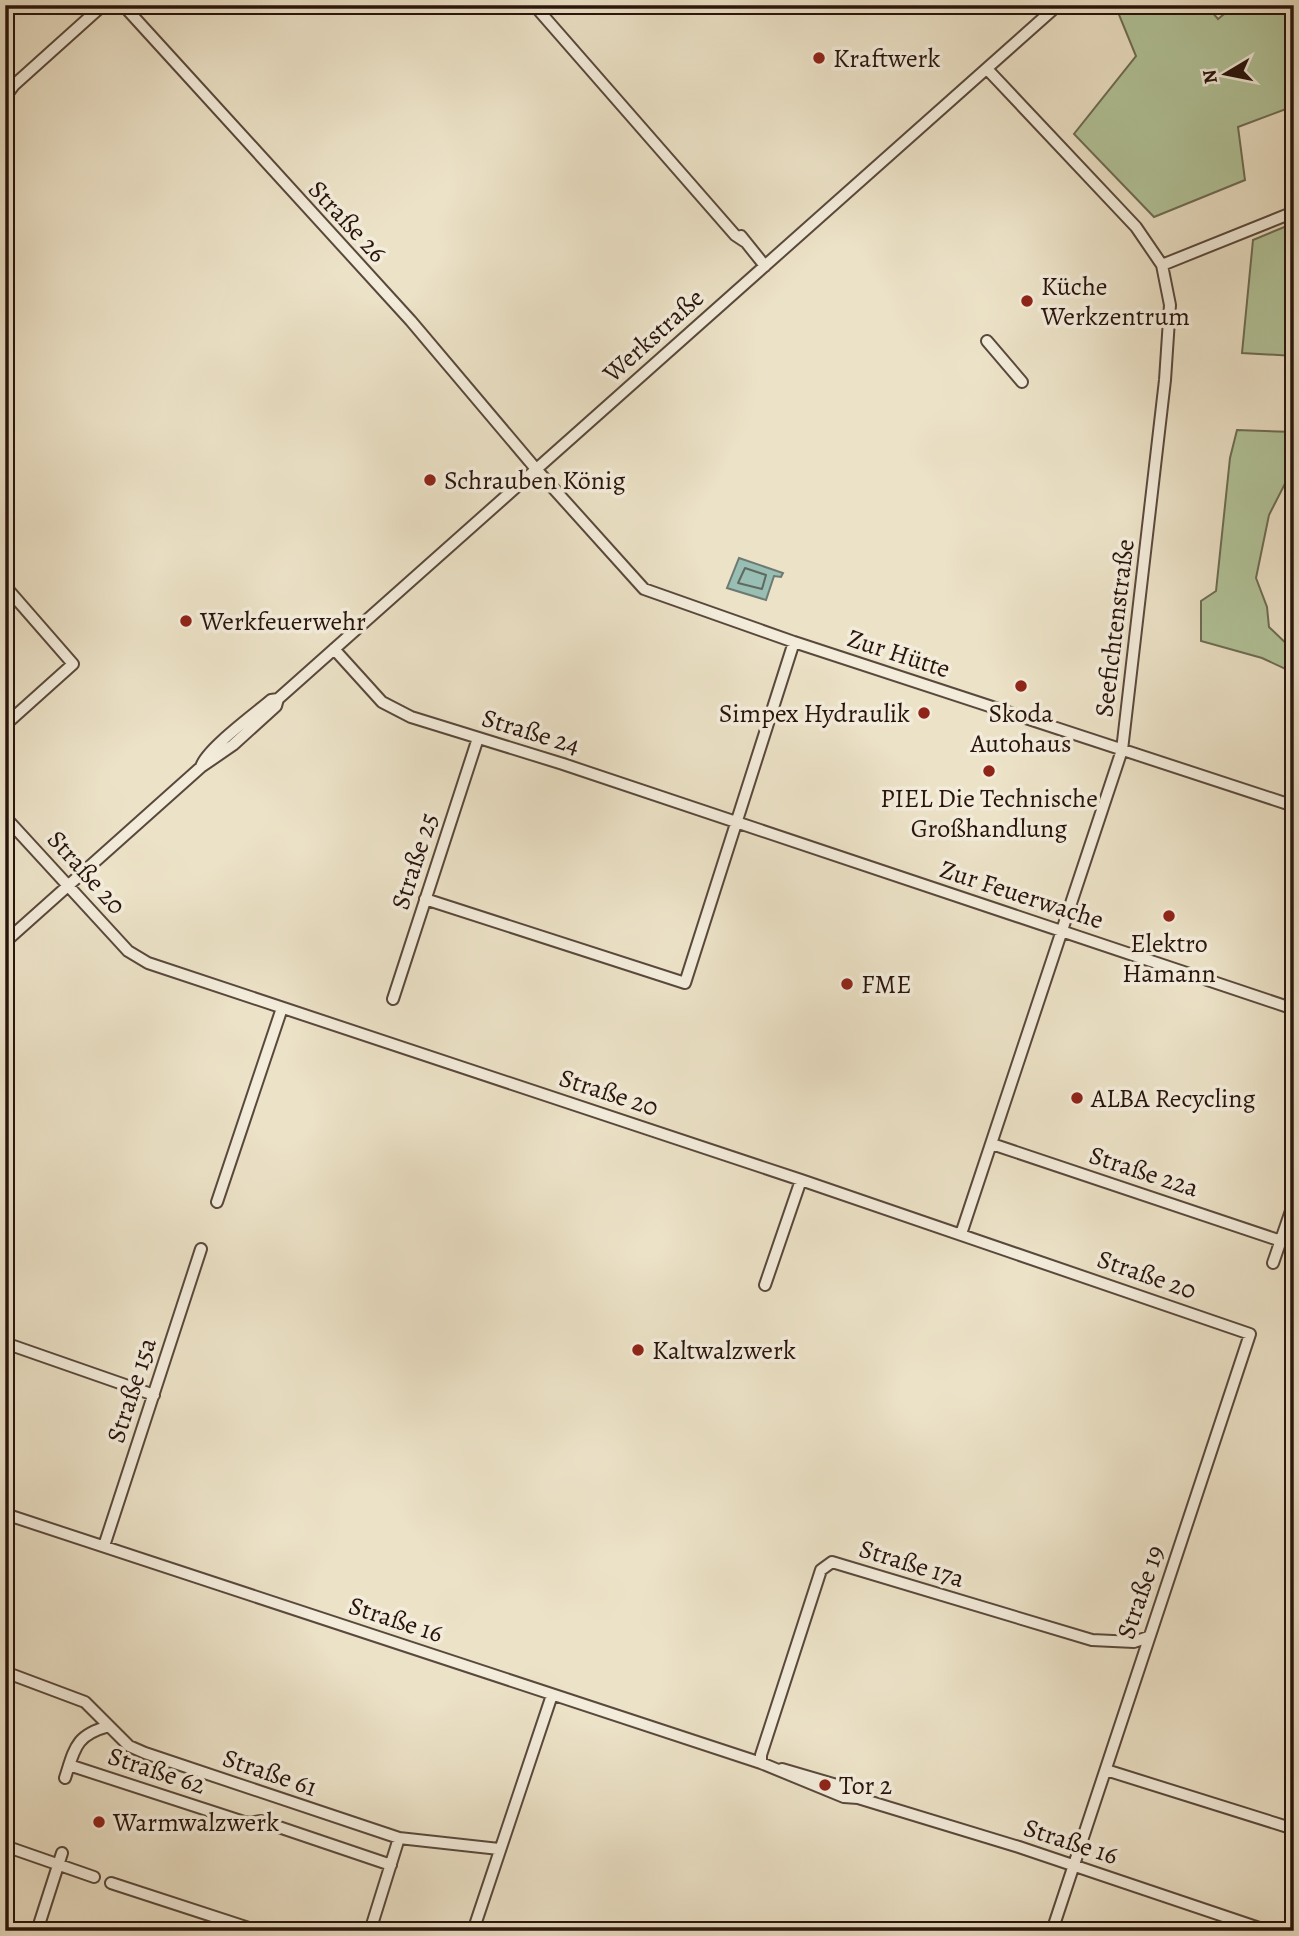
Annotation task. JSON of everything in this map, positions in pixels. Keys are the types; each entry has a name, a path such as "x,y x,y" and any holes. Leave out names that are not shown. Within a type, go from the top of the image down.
{"street":[{"path":"5,97 14,85 103,5"},
{"name":"Straße 26","path":"123,5 411,321 536,469"},
{"path":"534,5 703,196 728,220 765,266"},
{"name":"Werkstraße","path":"5,942 201,767 233,746 276,706 278,699 1058,5"},
{"name":"Seefichtenstraße","path":"961,1234 1122,750 1166,367 1170,304 1162,265 1136,227 988,70"},
{"path":"1162,265 1294,212"},
{"path":"987,341 1022,382"},
{"name":"Zur Hütte","path":"536,469 644,589 794,642 1294,806"},
{"path":"5,586 73,664 5,725"},
{"path":"425,899 685,983 794,642"},
{"name":"Straße 24","path":"334,649 389,706 411,717 735,822"},
{"name":"Straße 25","path":"393,999 478,738"},
{"name":"Straße 20","path":"5,817 128,951 148,963 801,1180 1250,1334"},
{"name":"Zur Feuerwache","path":"735,822 1294,1009"},
{"path":"217,1202 282,1008"},
{"name":"Straße 22a","path":"992,1144 1281,1241"},
{"path":"765,1286 801,1180"},
{"path":"1273,1263 1294,1202"},
{"name":"Straße 15a","path":"104,1546 201,1249"},
{"name":"Straße 19","path":"1052,1931 1250,1334"},
{"path":"5,1343 154,1395"},
{"name":"Straße 16","path":"5,1514 761,1763 844,1797 858,1798 1074,1866 1268,1931"},
{"name":"Straße 17a","path":"761,1763 761,1755 821,1570 832,1562 1091,1640 1134,1642 1148,1637"},
{"name":"Straße 61","path":"5,1672 85,1702 129,1746 145,1753 400,1838 499,1849"},
{"path":"473,1931 552,1695"},
{"path":"65,1778 77,1742 91,1731 109,1726"},
{"name":"Straße 62","path":"69,1765 247,1823 261,1821 391,1865"},
{"path":"1106,1770 1294,1829"},
{"path":"370,1931 400,1838"},
{"path":"5,1846 60,1858 94,1877"},
{"path":"37,1931 60,1858"},
{"path":"111,1883 254,1930"}],"green space":[{"path":"1115,5 1206,5 1218,19 1235,5 1294,5 1294,106 1238,127 1245,180 1154,217 1074,134 1136,56"},
{"path":"1294,223 1294,356 1242,353 1253,240"},
{"path":"1237,430 1294,432 1294,466 1269,515 1256,578 1267,607 1269,627 1294,651 1294,673 1262,658 1201,641 1201,601 1216,591 1230,458"}],"water":[{"path":"739,558 783,573 781,577 774,576 766,600 727,588"}],"place":[{"name":"Kraftwerk","path":"819,58"},
{"name":"Küche Werkzentrum","path":"1027,301"},
{"name":"Schrauben König","path":"430,480"},
{"name":"Werkfeuerwehr","path":"186,621"},
{"name":"Skoda Autohaus","path":"1021,686"},
{"name":"Simpex Hydraulik","path":"924,713"},
{"name":"PIEL Die Technische Großhandlung","path":"989,771"},
{"name":"Elektro Hamann","path":"1169,916"},
{"name":"FME","path":"847,984"},
{"name":"ALBA Recycling","path":"1077,1098"},
{"name":"Kaltwalzwerk","path":"638,1350"},
{"name":"Tor 2","path":"825,1785"},
{"name":"Warmwalzwerk","path":"99,1822"}]}
